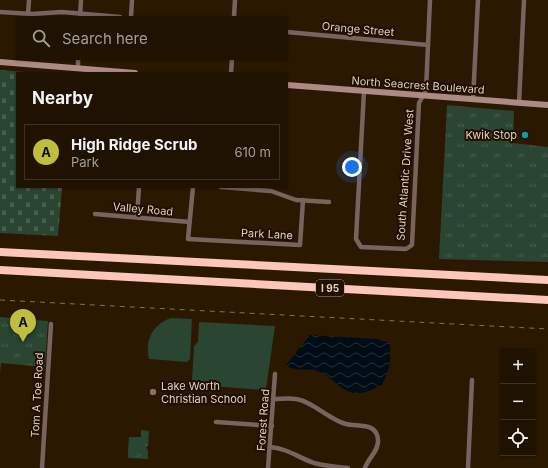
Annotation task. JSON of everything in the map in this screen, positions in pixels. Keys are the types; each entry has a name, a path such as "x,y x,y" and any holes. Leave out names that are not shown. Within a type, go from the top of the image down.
{"highway":[{"name":"I 95","path":"0,252 548,280"},
{"name":"I 95","path":"0,270 548,300"},
{"path":"534,299 548,305"}],"street":[{"path":"28,14 29,0"},
{"path":"80,15 81,0"},
{"path":"131,16 132,0"},
{"path":"234,16 235,0"},
{"path":"423,95 426,90 430,0"},
{"path":"473,100 478,0"},
{"path":"519,103 524,0"},
{"path":"0,12 28,14 56,12 100,16"},
{"name":"Orange Street","path":"288,32 428,45"},
{"path":"78,60 78,68"},
{"path":"231,72 232,60"},
{"path":"0,62 124,72"},
{"name":"North Seacrest Boulevard","path":"288,85 548,105"},
{"name":"South Atlantic Drive West","path":"364,91 356,239 361,246 406,249 412,245 419,103 423,95"},
{"path":"137,217 139,188"},
{"path":"190,222 193,188"},
{"path":"246,188 271,191 290,198 329,202"},
{"name":"Park Lane","path":"190,222 188,239 300,245 303,200"},
{"name":"Valley Road","path":"95,214 190,222"},
{"name":"Tom A Toe Road","path":"42,468 50,324"},
{"name":"Forest Road","path":"268,468 275,374"},
{"path":"468,468 472,380"},
{"path":"274,399 296,400 309,404 346,424 363,425 371,428 376,433 378,440 377,448 367,462 365,468"},
{"path":"216,422 272,426"},
{"path":"270,447 292,452 324,466 348,468"},
{"path":"309,468 312,462"}],"green space":[{"path":"0,70 25,72 16,72 16,188 62,188 58,236 0,233"},
{"path":"447,105 514,111 513,143 548,147 548,262 439,259"},
{"path":"0,317 48,321 45,367 1,363 0,373"},
{"path":"171,318 192,319 190,359 187,362 149,359 148,346 151,334 159,324"},
{"path":"199,322 275,326 266,389 197,385 192,380 194,346 198,342"},
{"path":"141,430 149,431 148,446 146,447 148,451 148,459 128,458 129,437 141,437"},
{"path":"129,437 138,438 137,456 128,455"}],"water":[{"path":"310,335 377,339 390,343 389,366 381,386 361,393 349,392 329,377 318,371 294,369 286,365"}],"railway":[{"path":"0,300 548,329"}],"place":[{"name":"Kwik Stop","path":"525,135"},
{"name":"High Ridge Scrub","path":"23,342"},
{"name":"Lake Worth Christian School","path":"153,392"}]}
